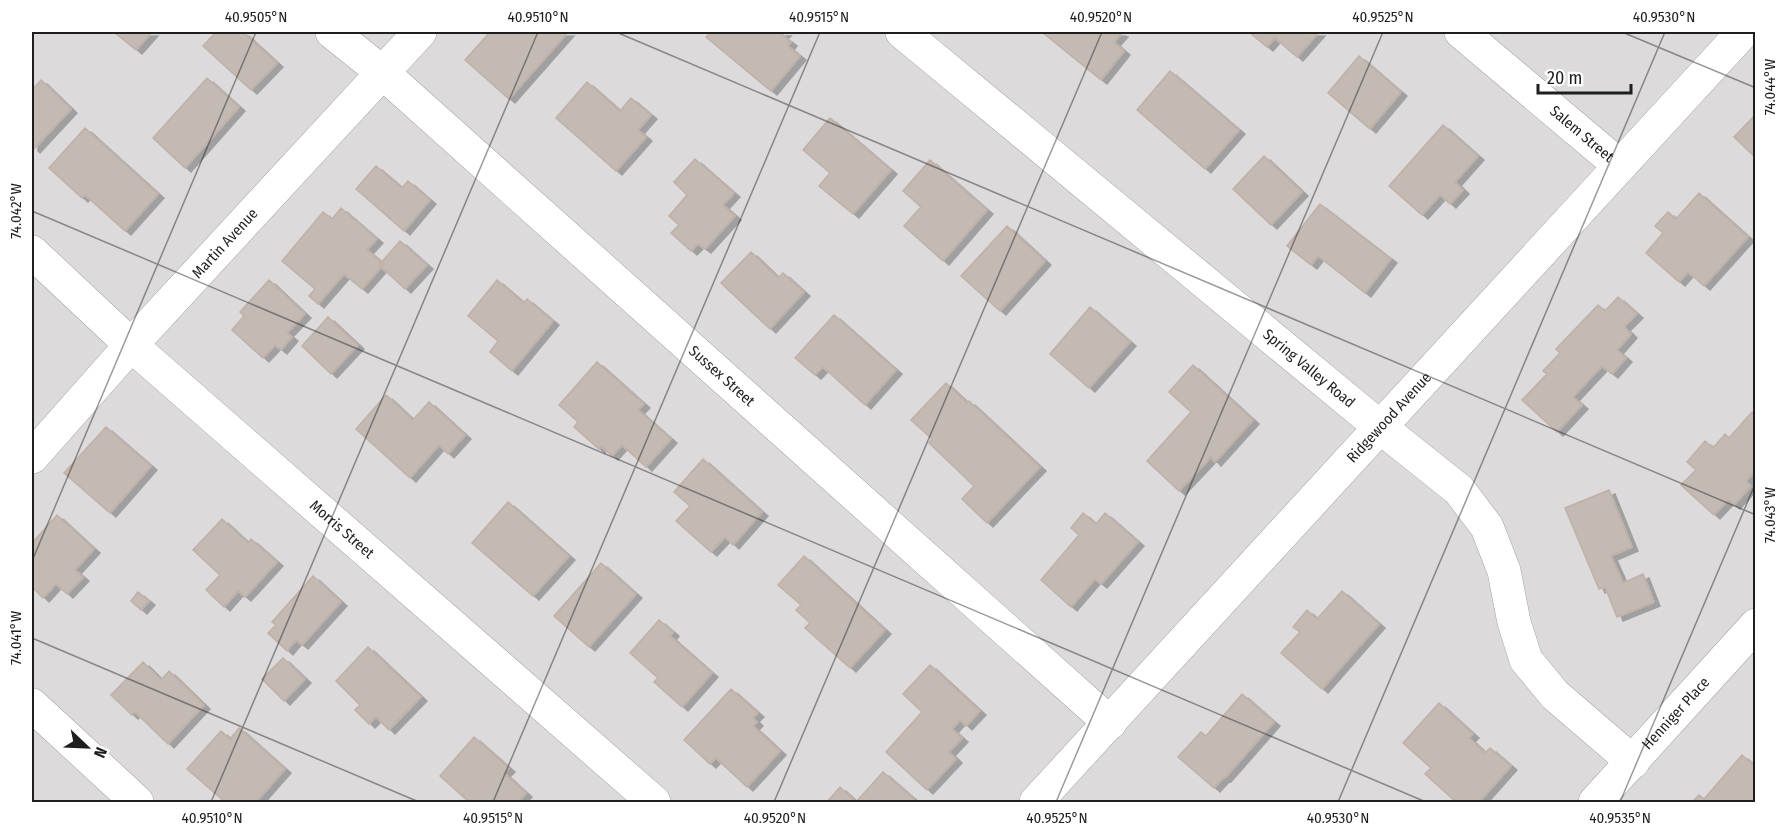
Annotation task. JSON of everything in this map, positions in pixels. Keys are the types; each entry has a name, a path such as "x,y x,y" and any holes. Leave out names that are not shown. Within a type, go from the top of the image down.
{"street":[{"name":"Sussex Street","path":"332,32 383,73 1110,723"},
{"name":"Martin Avenue","path":"32,457 131,345 420,32"},
{"name":"Spring Valley Road","path":"902,32 1459,490 1486,527 1504,571 1514,622 1526,660 1555,695 1633,762"},
{"name":"Salem Street","path":"1461,32 1620,166"},
{"name":"Ridgewood Avenue","path":"1036,802 1743,32"},
{"name":"Morris Street","path":"32,252 131,345 654,802"},
{"name":"Henniger Place","path":"1595,802 1755,625"},
{"path":"32,705 137,802"}],"shaded area":[{"path":"32,32 1755,32 1755,802 32,802"}],"building":[{"path":"114,32 152,32 136,50"},
{"path":"216,32 243,32 277,63 251,90 203,46"},
{"path":"490,32 568,32 509,99 465,60"},
{"path":"711,32 785,32 782,35 791,42 788,46 800,56 771,91 706,37"},
{"path":"1042,32 1119,32 1122,33 1114,42 1124,51 1101,80"},
{"path":"1249,32 1319,32 1297,57 1275,38 1267,47"},
{"path":"1359,56 1401,92 1370,129 1328,93"},
{"path":"1170,71 1239,130 1205,169 1137,110"},
{"path":"207,78 239,107 185,168 153,138"},
{"path":"41,80 71,109 34,149 32,147 32,90"},
{"path":"587,82 620,111 631,98 651,115 638,130 646,137 616,171 556,118"},
{"path":"1756,114 1756,158 1734,137"},
{"path":"830,118 891,170 853,214 819,186 830,173 803,150"},
{"path":"1443,125 1478,156 1455,182 1463,190 1450,204 1440,195 1422,215 1389,186"},
{"path":"85,128 158,194 125,231 85,195 82,198 49,168"},
{"path":"1264,156 1302,192 1271,225 1233,189"},
{"path":"695,159 734,193 723,205 735,216 705,249 698,244 691,251 671,233 679,225 669,216 687,195 674,182"},
{"path":"930,160 987,210 943,261 904,226 921,207 903,191"},
{"path":"376,166 402,188 408,181 430,200 404,231 356,189"},
{"path":"1699,193 1748,237 1704,286 1688,272 1679,282 1646,253 1663,233 1655,226 1668,212 1676,219"},
{"path":"1320,204 1391,259 1365,293 1318,256 1311,265 1287,246"},
{"path":"341,208 377,239 367,250 384,264 362,289 344,274 318,304 309,296 315,289 282,261 323,212 332,219"},
{"path":"1007,226 1045,261 1000,311 961,276"},
{"path":"400,241 427,265 405,289 379,265"},
{"path":"751,252 778,278 783,273 804,292 770,329 721,283"},
{"path":"269,280 305,314 287,333 292,337 281,350 275,345 263,358 232,330 244,316 240,312"},
{"path":"497,280 524,303 527,299 553,321 512,371 490,352 498,341 468,316"},
{"path":"1618,297 1637,314 1624,327 1631,334 1617,350 1626,358 1612,374 1602,366 1573,397 1582,405 1557,432 1522,400 1547,374 1543,371 1560,353 1556,349 1598,305 1605,311"},
{"path":"1090,307 1130,342 1089,388 1050,354"},
{"path":"834,315 896,370 865,405 823,367 815,375 795,358"},
{"path":"328,317 358,345 331,374 302,346"},
{"path":"597,362 644,404 638,410 671,439 646,467 622,445 612,456 601,446 599,449 574,427 578,422 559,405"},
{"path":"1193,365 1253,420 1215,462 1211,457 1179,491 1147,461 1191,412 1169,392"},
{"path":"946,383 967,403 969,401 1040,467 987,523 962,499 974,486 929,443 932,439 911,420"},
{"path":"386,395 413,420 429,402 465,435 448,454 439,445 410,478 356,429"},
{"path":"1752,412 1756,416 1756,470 1746,481 1751,486 1734,505 1728,500 1714,515 1681,485 1696,470 1687,462 1705,441 1713,448 1725,434 1729,438"},
{"path":"106,427 151,466 110,513 64,473"},
{"path":"703,459 762,512 733,545 725,537 711,552 676,521 690,506 674,492"},
{"path":"1609,490 1632,547 1611,556 1623,583 1643,574 1654,602 1617,617 1605,587 1599,589 1565,508"},
{"path":"508,502 569,556 533,596 472,543"},
{"path":"1083,513 1096,524 1105,513 1138,542 1101,584 1095,579 1071,607 1041,580 1079,535 1071,528"},
{"path":"57,515 94,549 75,570 83,577 67,594 56,584 43,598 32,587 32,543"},
{"path":"222,519 248,543 251,539 277,562 245,597 238,591 224,607 206,590 220,575 193,550"},
{"path":"804,556 885,630 850,668 805,628 810,623 796,610 801,605 778,585"},
{"path":"601,563 636,594 589,647 554,616"},
{"path":"313,576 341,602 302,645 296,640 287,651 268,633 276,625 272,622"},
{"path":"1342,591 1379,624 1322,689 1281,653 1300,632 1293,627 1307,610 1317,619"},
{"path":"138,592 149,601 141,610 131,601"},
{"path":"659,620 673,632 670,636 712,673 682,707 654,682 658,678 630,653"},
{"path":"368,647 421,697 389,730 376,717 369,724 355,710 360,705 336,681"},
{"path":"283,658 305,679 284,701 262,679"},
{"path":"143,662 161,680 169,671 204,705 168,744 135,712 132,715 111,695"},
{"path":"930,665 980,711 966,726 960,720 952,729 962,738 949,752 956,759 927,790 886,752 922,712 903,694"},
{"path":"731,689 758,713 753,718 757,722 753,726 780,751 747,787 716,758 710,764 684,740"},
{"path":"1242,694 1274,722 1214,788 1178,757 1201,732 1206,736"},
{"path":"1439,703 1473,734 1469,738 1485,753 1490,748 1511,766 1479,802 1456,802 1425,774 1431,768 1403,743"},
{"path":"239,728 285,769 256,802 225,802 187,769 221,731 230,739"},
{"path":"474,737 509,768 504,773 526,793 518,802 469,802 440,776"},
{"path":"1742,755 1756,767 1756,802 1692,802 1699,795 1704,799"},
{"path":"883,772 914,799 911,802 856,802"},
{"path":"840,787 856,802 827,802"}]}
